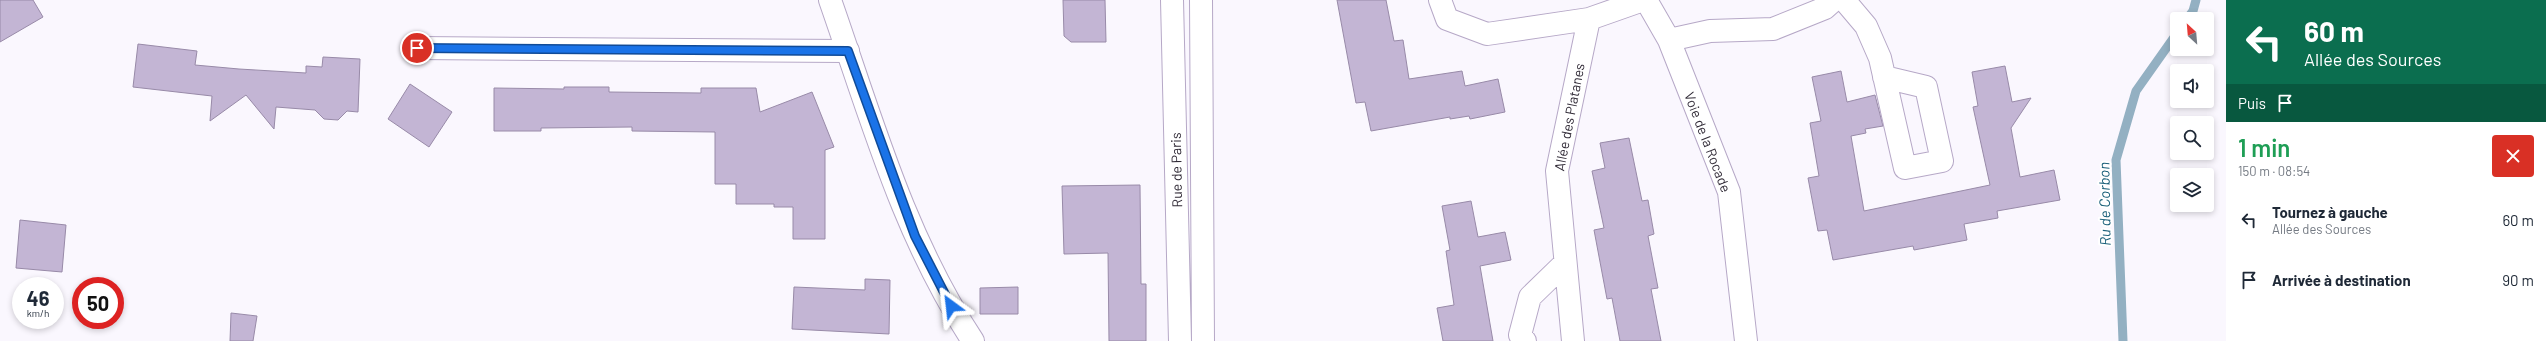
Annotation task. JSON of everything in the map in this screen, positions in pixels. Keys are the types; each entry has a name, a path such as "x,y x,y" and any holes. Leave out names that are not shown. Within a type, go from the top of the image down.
{"street":[{"path":"830,0 895,187 920,249 944,295 973,341"},
{"name":"Rue de Paris","path":"1172,0 1180,341"},
{"name":"Rue de Paris","path":"1201,0 1203,341"},
{"path":"1440,0 1447,19 1487,34 1589,19 1645,0"},
{"name":"Voie de la Rocade","path":"1645,0 1669,40 1729,192 1746,341"},
{"path":"1669,40 1710,30 1773,29 1825,8 1834,0"},
{"path":"1844,0 1866,26 1880,58 1884,77"},
{"name":"Allée des Platanes","path":"1573,341 1564,264 1556,171 1589,19"},
{"path":"417,48 848,51"},
{"path":"1525,341 1520,335 1530,297 1564,264"}],"building":[{"path":"0,0 33,0 43,17 0,42"},
{"path":"1063,0 1105,0 1106,42 1071,42 1064,36"},
{"path":"1337,0 1386,0 1394,41 1403,40 1409,79 1462,71 1465,86 1498,79 1505,112 1470,119 1469,116 1450,119 1450,117 1371,131 1365,102 1356,103"},
{"path":"138,44 197,51 195,65 239,69 306,73 306,66 322,67 323,57 360,59 358,112 347,111 338,120 324,119 315,110 276,107 274,129 246,95 210,121 212,96 133,87"},
{"path":"2005,66 2012,102 2031,98 2011,128 2020,177 2054,170 2060,200 1997,211 1998,218 1964,224 1967,240 1914,250 1913,246 1833,260 1827,230 1818,231 1808,178 1819,176 1810,123 1821,121 1812,77 1841,71 1847,102 1875,95 1883,126 1865,129 1866,133 1851,136 1864,211 1990,185 1973,107 1978,106 1972,72"},
{"path":"410,84 452,112 429,147 388,119"},
{"path":"564,87 609,87 609,92 701,93 701,88 756,88 760,112 812,92 834,147 825,150 825,239 793,239 793,207 774,207 774,204 736,204 736,184 715,184 715,132 632,131 632,127 541,128 541,131 494,131 494,88 564,89"},
{"path":"1629,138 1642,201 1648,200 1654,234 1648,236 1658,288 1651,289 1661,341 1620,341 1612,298 1607,299 1594,230 1604,228 1592,171 1605,168 1600,143"},
{"path":"1140,185 1141,284 1146,284 1146,341 1109,341 1108,253 1064,254 1062,186"},
{"path":"1471,201 1478,237 1505,232 1511,260 1480,266 1493,341 1443,341 1437,308 1454,305 1446,251 1450,250 1442,206"},
{"path":"20,220 66,225 62,272 16,268"},
{"path":"865,279 890,280 889,334 792,329 794,287 865,290"},
{"path":"1018,287 1018,314 980,314 980,288"},
{"path":"231,313 257,316 253,341 230,341"}],"waterway":[{"name":"Ru de Corbon","path":"2192,12 2196,0"},
{"name":"Ru de Corbon","path":"2123,341 2116,160 2136,91 2170,43"}],"route":[{"path":"417,48 848,51 895,187 920,249 951,306"}]}
